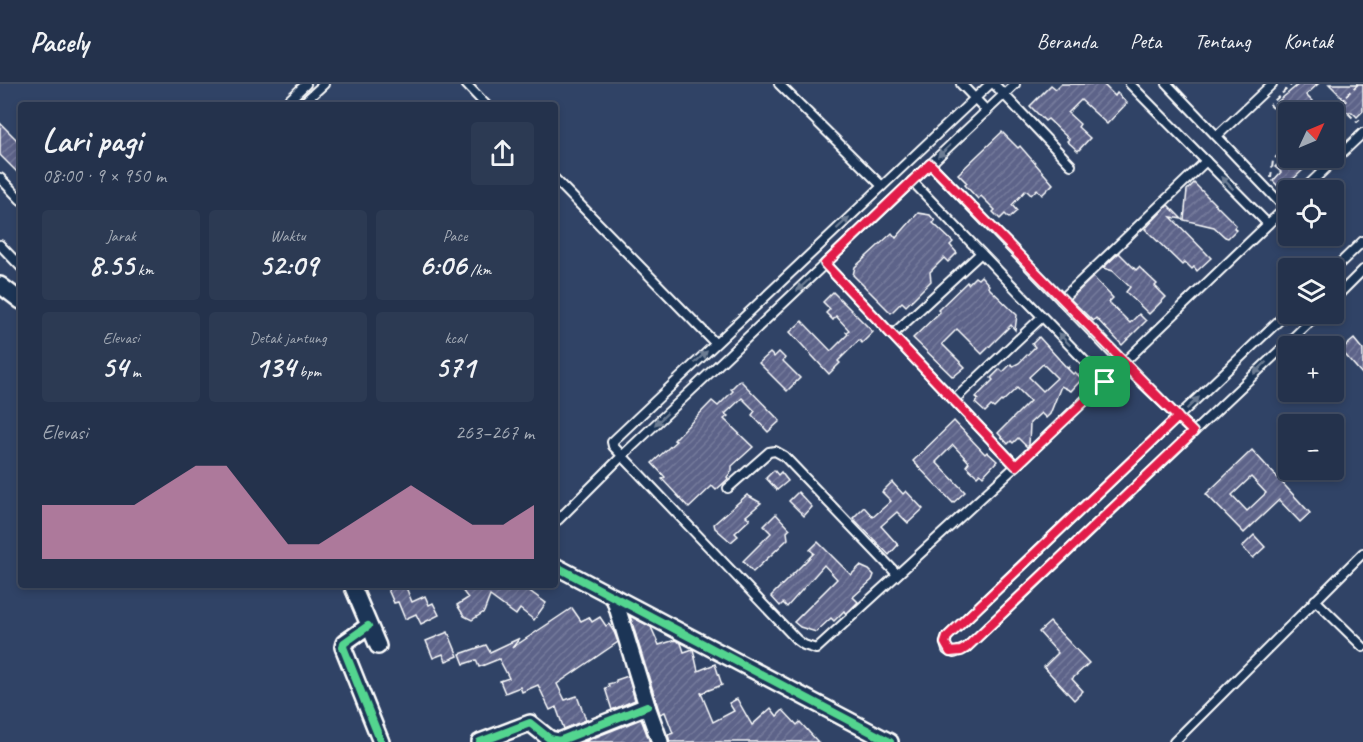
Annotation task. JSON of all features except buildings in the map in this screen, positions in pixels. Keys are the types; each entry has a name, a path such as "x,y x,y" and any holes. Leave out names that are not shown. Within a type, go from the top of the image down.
{"street":[{"path":"0,285 18,299"},
{"path":"558,568 890,742"},
{"path":"353,588 378,646"},
{"path":"615,597 646,705 660,742"},
{"path":"368,626 344,643 343,647 381,742"},
{"path":"480,742 530,723 550,739 559,741 646,705"}],"lane":[{"path":"288,102 306,84"},
{"path":"305,102 324,84"},
{"path":"466,84 483,102"},
{"path":"779,84 882,186"},
{"path":"961,84 987,111"},
{"path":"1071,165 992,84 613,440 613,446 797,640 809,648 816,649 1016,466 1278,216"},
{"path":"558,520 623,455 1015,84"},
{"path":"1131,84 1268,225"},
{"path":"1167,84 1278,198"},
{"path":"1216,136 1272,84"},
{"path":"1313,180 1363,132"},
{"path":"1061,300 1206,161"},
{"path":"930,164 1123,364 1193,432"},
{"path":"0,178 18,197"},
{"path":"912,181 1105,382"},
{"path":"558,182 715,343"},
{"path":"1344,259 1363,241"},
{"path":"0,245 18,264"},
{"path":"892,335 981,253"},
{"path":"825,264 1016,466"},
{"path":"1344,288 1363,270"},
{"path":"954,400 1042,317"},
{"path":"1278,322 947,637 945,643 947,650 954,653 966,648 1307,324"},
{"path":"728,488 769,452 775,451 783,456 897,574"},
{"path":"1174,742 1363,553"},
{"path":"1315,600 1363,647"}],"path":[{"path":"1278,113 1270,105 1292,84"},
{"path":"1358,84 1338,103 1357,122 1363,117"},
{"path":"1270,183 1274,160 1278,156"}],"cycle path":[{"path":"558,568 890,742"},
{"path":"368,626 344,643 343,647 381,742"},
{"path":"480,742 530,723 550,739 559,741 647,706"}],"route":[{"path":"1105,382 1016,466 825,264 930,164 1123,364 1178,417 947,637 945,646 950,652 954,653 966,648 1193,432 1178,417 1123,364 1105,382"}]}
